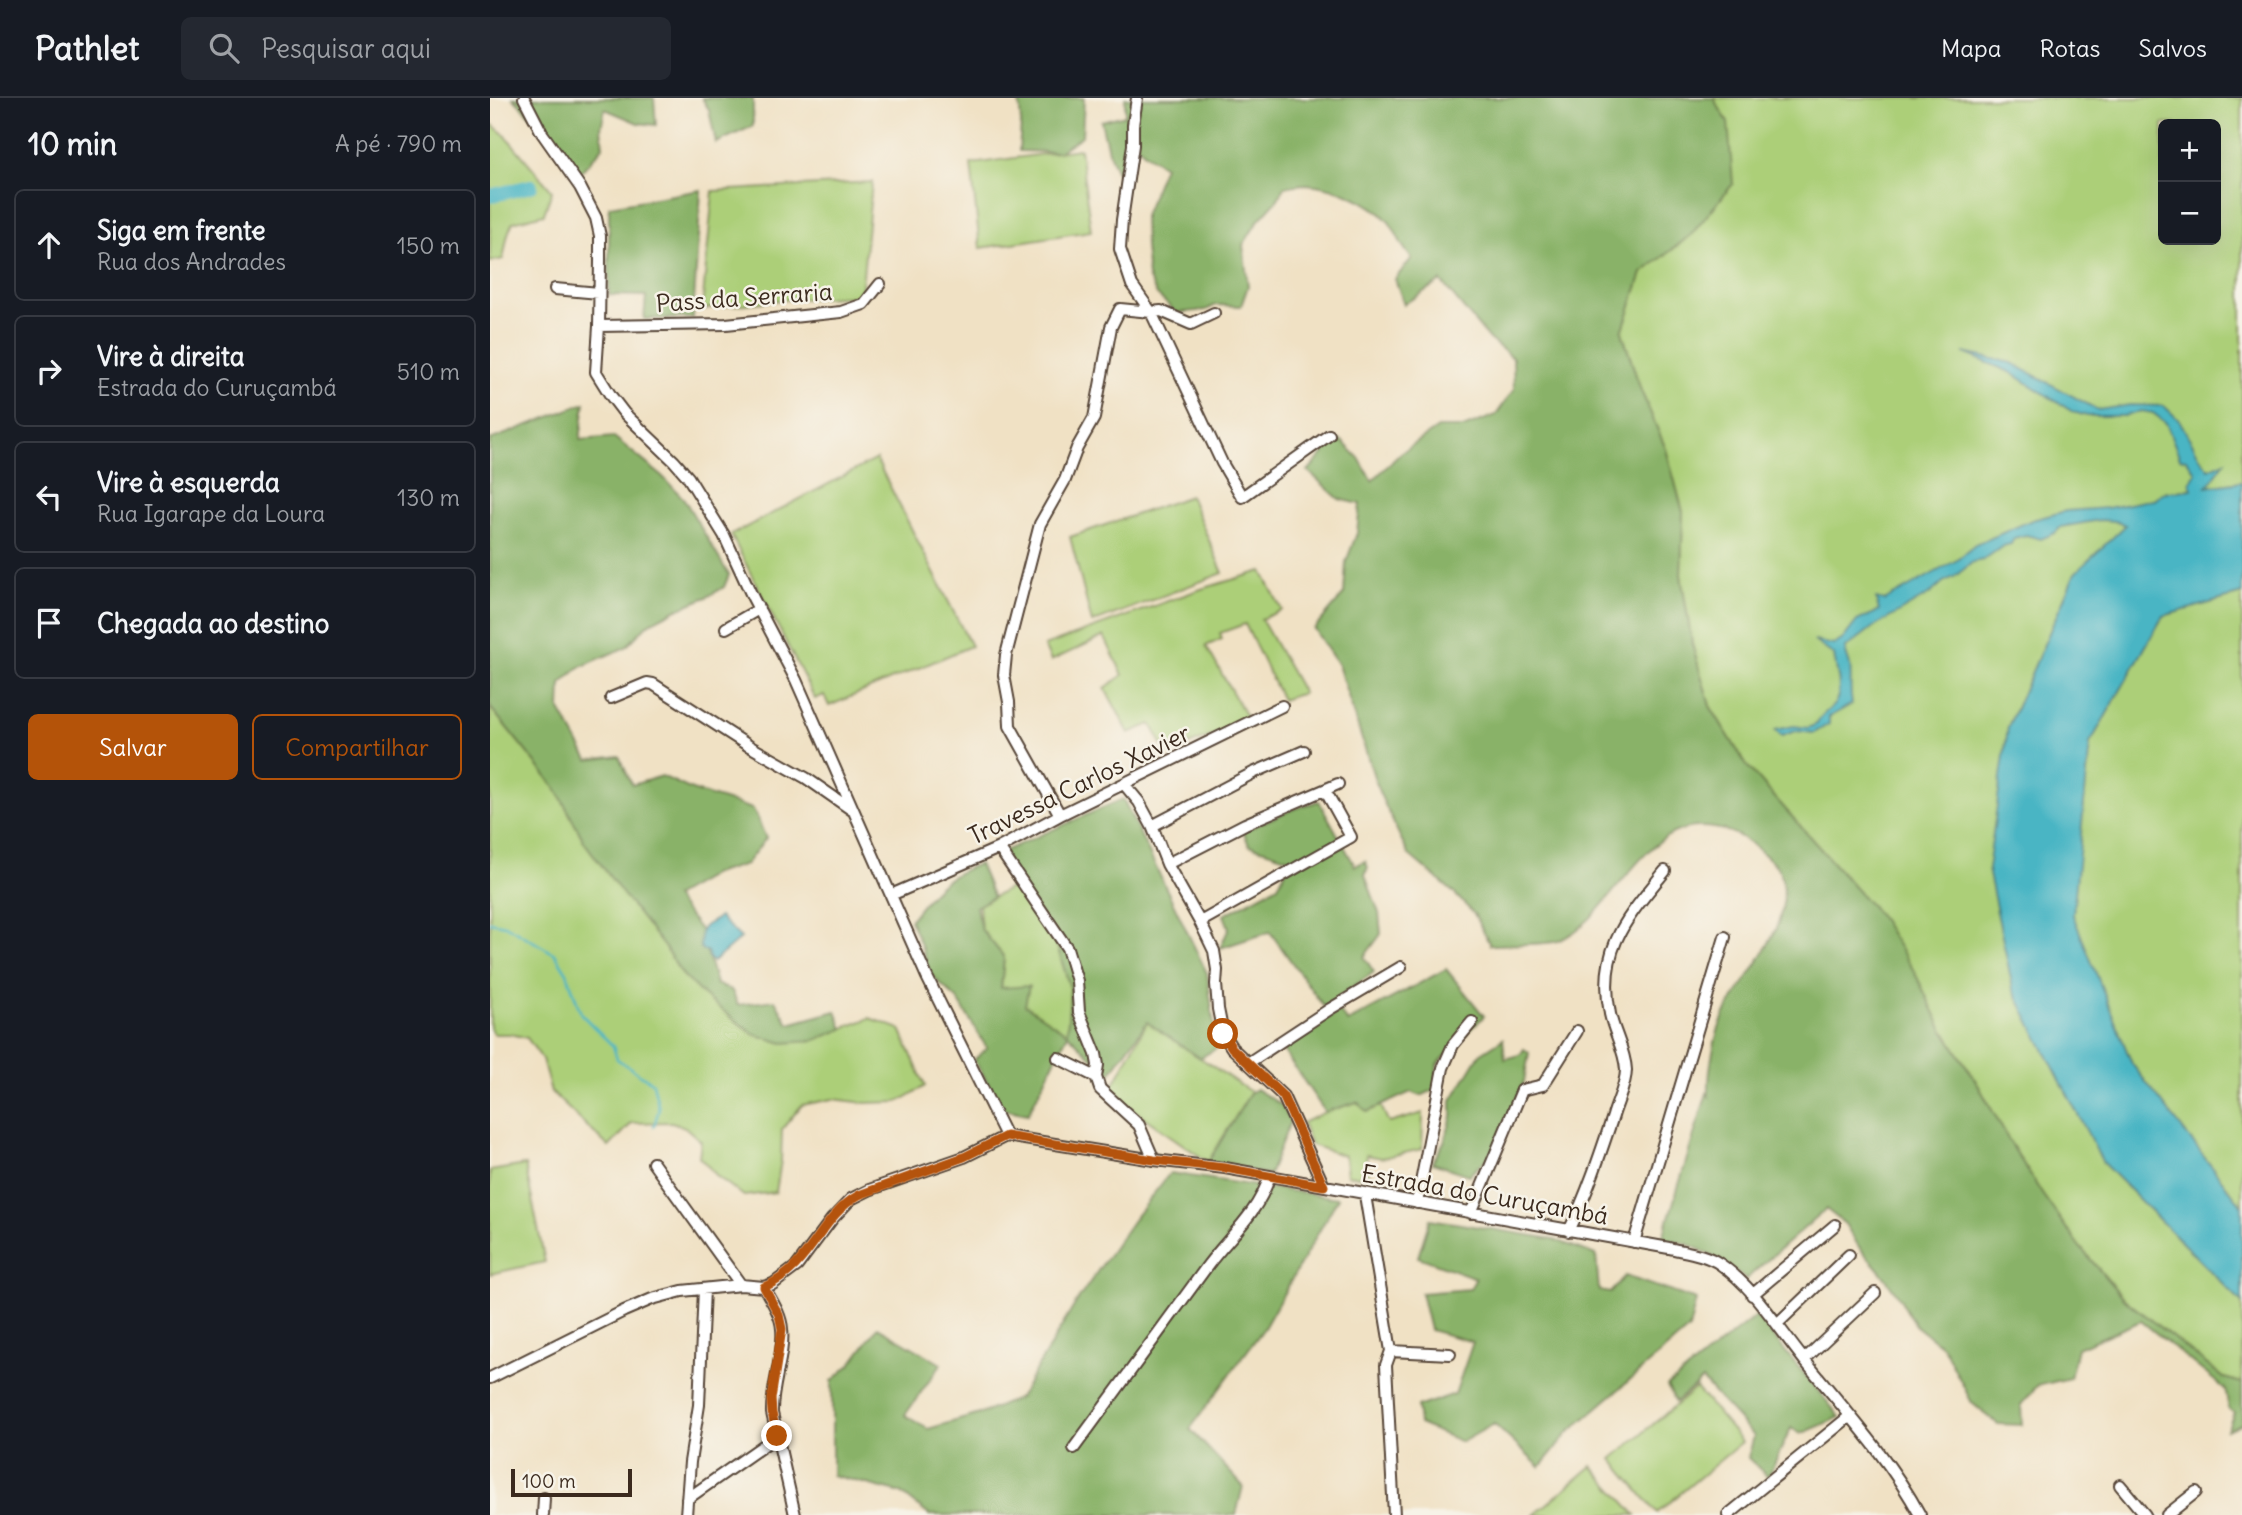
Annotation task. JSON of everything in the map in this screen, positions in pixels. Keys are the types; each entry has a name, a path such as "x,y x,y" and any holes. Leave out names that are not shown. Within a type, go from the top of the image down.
{"street":[{"path":"490,1378 652,1299 741,1285 764,1287 781,1279 797,1266 832,1219 851,1199 869,1190 964,1157 1006,1136 927,976 796,680 724,535 698,491 674,461 624,413 596,372 600,236 596,218 580,187 542,133 524,98"},
{"path":"1137,98 1120,249 1132,285 1151,312 1222,463 1242,497 1329,435"},
{"name":"Pass da Serraria","path":"599,326 726,324 841,312 864,304 880,284"},
{"path":"555,289 599,293"},
{"path":"1060,815 1010,726 1004,676 1006,655 1040,524 1065,480 1077,448 1094,418 1111,327 1120,309 1161,311 1191,324 1214,313"},
{"path":"726,628 759,609"},
{"path":"611,698 647,683 653,684 749,746 806,778 852,810"},
{"name":"Travessa Carlos Xavier","path":"891,895 999,848 1060,815 1282,706"},
{"path":"1152,826 1253,773 1304,751"},
{"path":"1124,784 1139,802 1152,826 1167,864 1214,951 1223,1034 1232,1048 1283,1096 1324,1186"},
{"path":"1167,864 1245,824 1338,784"},
{"path":"1200,922 1351,836 1325,790"},
{"path":"999,848 1067,948 1077,981 1079,1012 1096,1054 1096,1077 1100,1089 1139,1125 1154,1160"},
{"path":"1569,1231 1597,1162 1626,1072 1610,1012 1608,971 1612,951 1625,921 1665,871"},
{"path":"1634,1242 1725,937"},
{"path":"1248,1063 1330,1009 1401,967"},
{"path":"1417,1203 1443,1068 1453,1045 1472,1022"},
{"path":"1471,1213 1522,1090 1542,1085 1577,1031"},
{"path":"1058,1058 1096,1077"},
{"name":"Estrada do Curuçambá","path":"1006,1136 1154,1160 1225,1168 1634,1242 1698,1255 1716,1262 1752,1295 1777,1324 1908,1492 1920,1515"},
{"path":"653,1163 741,1285"},
{"path":"1074,1448 1209,1264 1261,1200 1269,1178"},
{"path":"1365,1195 1391,1351 1386,1365 1394,1515"},
{"path":"1752,1295 1835,1225"},
{"path":"1777,1324 1849,1255"},
{"path":"764,1287 779,1315 782,1329 771,1399 795,1515"},
{"path":"685,1515 699,1405 704,1289"},
{"path":"1804,1360 1875,1293"},
{"path":"1391,1351 1450,1354"},
{"path":"1728,1515 1850,1416"},
{"path":"687,1499 777,1436"},
{"path":"2120,1485 2145,1515"},
{"path":"2167,1515 2196,1492"},
{"path":"543,1515 544,1498"}],"green space":[{"path":"513,98 654,98 656,125 638,123 605,109 601,128 603,147 579,174 556,142"},
{"path":"702,98 753,98 753,126 716,143 709,110"},
{"path":"1019,98 1084,98 1082,136 1058,152 1019,151"},
{"path":"1125,98 1713,98 1728,122 1733,184 1691,235 1642,273 1622,332 1641,391 1666,449 1683,512 1681,575 1692,644 1710,706 1747,766 1879,915 1914,971 1941,1026 2008,1139 2079,1246 2124,1299 2224,1378 2242,1383 2242,1423 2227,1430 2234,1413 2229,1409 2225,1389 2141,1321 2077,1348 2070,1378 2037,1386 2021,1405 2022,1425 1998,1424 1972,1403 1943,1347 1915,1325 1899,1297 1859,1247 1845,1224 1826,1209 1746,1279 1695,1247 1662,1240 1707,1093 1709,1096 1712,1054 1721,1023 1777,927 1784,889 1779,870 1757,848 1730,832 1699,827 1678,831 1659,842 1642,858 1577,930 1553,942 1490,945 1475,915 1453,892 1408,854 1379,792 1338,665 1314,629 1344,594 1346,562 1357,533 1360,504 1339,499 1308,471 1324,453 1323,445 1341,440 1359,458 1372,481 1401,453 1438,428 1463,428 1496,415 1514,389 1513,358 1489,339 1441,281 1404,304 1395,279 1412,258 1389,222 1362,201 1317,185 1284,187 1278,199 1258,221 1243,245 1248,286 1241,306 1216,305 1206,310 1177,313 1157,295 1148,277 1145,247 1144,216 1164,166 1128,137 1118,175 1108,151 1101,121 1125,115"},
{"path":"1713,98 2242,98 2242,482 2162,493 2075,574 2008,727 2103,1163 2242,1303 2242,1383 2224,1378 2124,1299 2079,1246 2008,1139 1879,915 1747,766 1710,706 1692,644 1681,575 1683,512 1666,449 1641,391 1622,332 1642,273 1691,235 1728,122"},
{"path":"490,123 505,135 552,191 544,214 513,222 507,236 503,259 490,262"},
{"path":"1080,149 1091,231 980,248 971,164"},
{"path":"872,182 861,296 780,300 702,309 713,191"},
{"path":"701,190 693,318 644,319 646,296 609,295 609,206"},
{"path":"585,403 580,440 614,437 663,477 684,499 729,575 724,587 648,624 626,647 578,668 561,684 560,710 588,760 619,756 632,785 662,776 692,790 753,809 766,838 746,864 714,874 674,897 701,931 716,984 732,991 738,1005 775,1000 789,1024 836,1011 843,1029 813,1041 783,1043 753,1034 703,995 682,974 585,843 556,788 490,707 490,440"},
{"path":"876,459 971,646 829,706 824,695 815,699 731,535"},
{"path":"1190,496 1223,573 1092,623 1070,537"},
{"path":"1262,571 1282,610 1261,619 1303,693 1282,700 1245,624 1220,633 1222,639 1206,646 1249,722 1167,753 1151,724 1129,733 1105,688 1123,675 1104,636 1051,661 1044,646 1201,589"},
{"path":"2242,594 2242,1206 2132,1064 2072,916 2090,743 2163,616"},
{"path":"490,707 556,788 585,843 682,974 704,996 753,1034 841,1029 870,1018 900,1029 925,1086 898,1102 865,1103 833,1099 802,1105 782,1129 776,1192 744,1196 718,1177 699,1157 701,1141 685,1127 672,1122 632,1123 609,1147 551,1092 542,1059 527,1038 494,1034 490,1028"},
{"path":"1123,799 1207,973 1217,1048 1200,1058 1147,1022 1109,1075 1068,1034 1028,1114 1004,1109 974,1060 987,1048 958,1000 930,974 910,920 948,879 979,864 993,897 976,907 981,929 1004,957 1001,988 1029,986 1025,1005 1067,1033 1070,988 1055,939 997,854"},
{"path":"1319,801 1355,866 1365,861 1368,867 1365,875 1379,913 1381,934 1364,957 1374,972 1324,1007 1270,932 1220,948 1229,928 1224,915 1278,886 1292,859 1249,845 1243,831"},
{"path":"1017,884 1055,939 1070,988 1068,1034 1001,989 1004,957 981,929 979,905"},
{"path":"1446,969 1484,1016 1437,1065 1436,1089 1421,1096 1411,1092 1367,1112 1357,1102 1325,1112 1281,1047 1339,1011 1348,1022"},
{"path":"1147,1022 1251,1092 1208,1162 1109,1093"},
{"path":"1503,1039 1505,1059 1520,1055 1524,1049 1529,1053 1524,1082 1489,1157 1469,1175 1432,1163 1445,1140 1452,1116 1452,1100 1480,1054"},
{"path":"1256,1089 1283,1106 1290,1122 1269,1175 1208,1162 1251,1092"},
{"path":"1357,1102 1367,1112 1381,1106 1389,1123 1423,1113 1422,1149 1382,1158 1366,1155 1369,1178 1347,1175 1345,1156 1311,1145 1302,1123"},
{"path":"525,1165 545,1262 490,1274 490,1171"},
{"path":"1170,1173 1338,1198 1264,1328 1190,1429 1243,1486 1236,1515 929,1515 901,1493 832,1475 832,1381 851,1364 878,1327 941,1364 905,1415 928,1429 983,1413 1019,1398 1077,1301 1133,1220"},
{"path":"1430,1219 1553,1239 1596,1255 1599,1291 1610,1293 1625,1276 1696,1300 1689,1329 1568,1433 1540,1467 1494,1424 1462,1442 1419,1424 1417,1407 1455,1394 1473,1342 1430,1330 1421,1293 1470,1289 1476,1278 1418,1257"},
{"path":"1756,1316 1840,1417 1801,1434 1791,1428 1768,1477 1748,1458 1754,1436 1702,1380 1676,1402 1667,1386"},
{"path":"1696,1388 1742,1442 1657,1513 1612,1459"},
{"path":"1592,1466 1636,1515 1534,1515"}],"water":[{"path":"1964,353 2012,363 2098,410 2130,405 2164,406 2179,420 2209,469 2225,462 2207,487 2242,482 2242,594 2163,616 2090,743 2073,915 2132,1064 2242,1206 2242,1303 2103,1163 2013,989 1988,869 2008,727 2075,573 2126,525 2100,520 2061,527 2041,539 2026,535 2014,538 2011,544 2003,546 1983,560 1973,562 1930,594 1872,628 1846,648 1851,670 1852,704 1829,717 1829,724 1814,733 1796,731 1781,736 1775,730 1794,726 1808,728 1817,724 1836,702 1839,689 1834,655 1814,641 1834,645 1843,639 1857,621 1879,611 1876,599 1884,601 1957,560 1975,545 2032,520 2066,511 2107,508 2155,499 2162,493 2192,489 2190,483 2196,472 2186,459 2180,458 2166,423 2153,413 2141,411 2126,416 2087,416 2073,412 2010,372"},
{"path":"719,917 741,938 713,962 707,951 702,950 701,933 705,926"}],"waterway":[{"path":"490,196 531,186"},
{"path":"490,922 505,925 555,954 567,973 581,1014 613,1046 617,1059 653,1083 659,1109 654,1126"}],"route":[{"path":"777,1436 771,1399 782,1329 779,1315 764,1287 781,1279 797,1266 832,1219 851,1199 869,1190 964,1157 1006,1136 1154,1160 1225,1168 1324,1186 1283,1096 1232,1048 1223,1034"}]}
